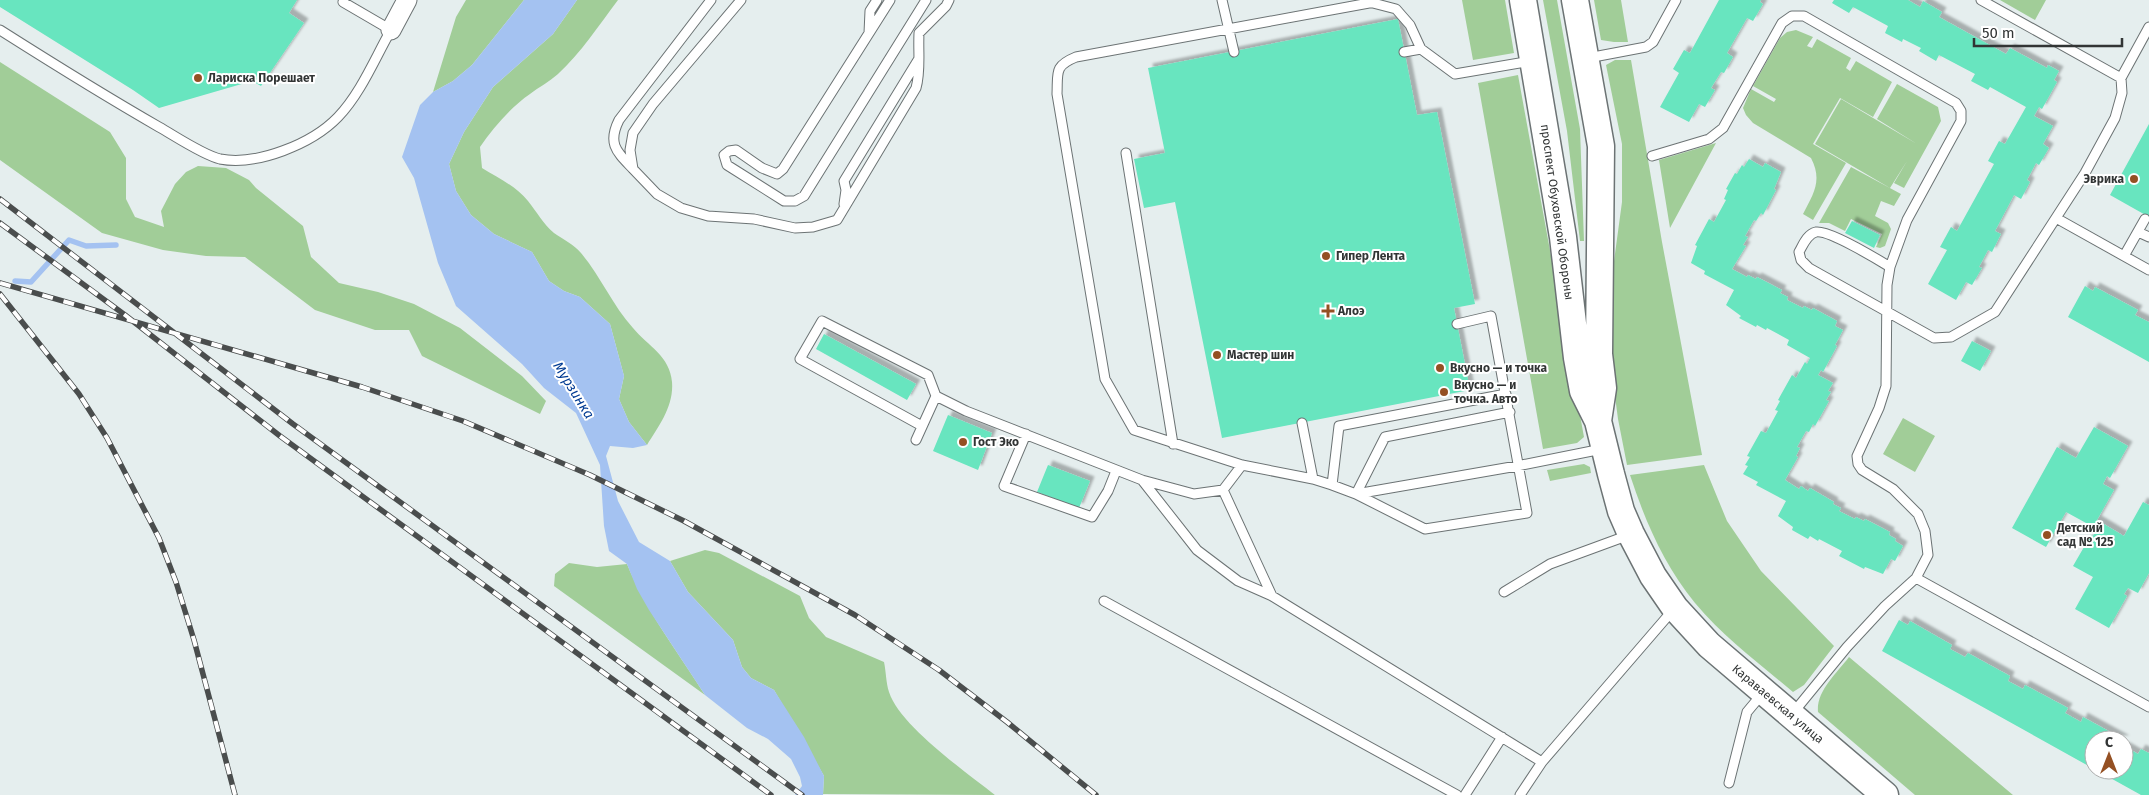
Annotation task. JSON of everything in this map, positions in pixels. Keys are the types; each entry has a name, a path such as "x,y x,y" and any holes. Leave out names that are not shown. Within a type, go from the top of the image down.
{"street":[{"path":"391,30 407,0"},
{"name":"проспект Обуховской Обороны","path":"1523,0 1563,237 1577,358 1583,391 1598,420 1622,511 1631,534 1653,576 1675,608"},
{"name":"проспект Обуховской Обороны","path":"1575,0 1601,146 1599,354 1603,388 1598,420"},
{"name":"Караваевская улица","path":"1675,608 1709,645 1885,795"}],"lane":[{"path":"0,30 87,85 187,143 219,158 251,159 284,150 315,137 338,117 355,93 391,30 342,2 344,0"},
{"path":"711,0 619,120 613,132 616,150 657,194 681,208 708,216 754,219 795,228 813,227 837,220 916,88 920,76 918,60 919,33 946,6 949,0"},
{"path":"633,169 630,150 633,132 653,104 741,0"},
{"path":"869,34 870,11 877,0"},
{"path":"890,0 783,169 777,174 762,168 736,150 729,151 724,155 727,165 784,201 794,201 804,196 926,0"},
{"path":"1222,0 1234,52"},
{"path":"1586,58 1646,47 1653,42 1676,0"},
{"path":"1981,0 2121,78"},
{"path":"1457,324 1491,316 1527,513 1425,529 1356,494 1332,485 1313,479 1242,465 1134,430 1105,380 1057,94 1058,70 1063,62 1076,57 1229,30 1367,2 1396,9 1410,25 1421,49 1454,74 1533,60"},
{"path":"1652,156 1710,139 1723,128 1782,23 1792,16 1804,16 1956,103 1962,110 1962,121 1907,220 1890,267 1887,285 1886,386 1879,408 1857,456 1858,464 1862,470 1893,489 1918,514 1924,531 1928,555 1916,578 1885,606 1853,640 1791,715"},
{"path":"1890,267 1829,234 1816,232 1807,238 1799,252 1802,260 1809,268 1934,338 1951,337 1995,312 2085,173 2116,118 2122,93 2121,78 2149,27"},
{"path":"895,59 901,49 896,48"},
{"path":"1404,52 1421,49"},
{"path":"842,212 846,190 844,181 918,60"},
{"path":"1126,153 1173,444"},
{"path":"2056,218 2149,270"},
{"path":"2124,256 2145,219"},
{"path":"2138,232 2149,237"},
{"path":"916,440 936,396 928,375 822,321 800,359 922,426"},
{"path":"1332,485 1339,426 1506,394"},
{"path":"936,396 1142,480 1194,494 1223,490 1242,465"},
{"path":"1356,494 1385,437 1510,412"},
{"path":"1302,423 1313,479"},
{"path":"1026,434 1004,486 1092,517 1108,490 1116,470"},
{"path":"1356,494 1517,466 1605,448"},
{"path":"1142,480 1197,550 1238,581 1272,596 1542,762"},
{"path":"1223,490 1272,596"},
{"path":"1504,592 1555,561 1631,534"},
{"path":"1916,578 2149,707"},
{"path":"1104,601 1457,795"},
{"path":"1520,795 1542,762 1675,608"},
{"path":"1729,783 1747,712 1764,692"},
{"path":"1465,795 1502,738"}],"green space":[{"path":"466,0 524,0 472,65 453,81 433,92 456,17"},
{"path":"577,0 618,0 590,38 566,66 555,77 516,105 503,118 480,147 482,168 518,191 554,233 581,253 626,319 663,358 672,382 671,399 665,415 647,445 629,422 619,399 624,376 610,324 580,297 564,291 549,281 532,252 494,234 471,215 456,191 449,164 464,132 493,87 553,34"},
{"path":"1462,0 1505,0 1514,53 1473,60"},
{"path":"1543,0 1557,0 1580,129 1584,241 1580,241 1567,131"},
{"path":"1594,0 1621,0 1628,42 1601,40"},
{"path":"2000,0 2046,0 2035,20"},
{"path":"1796,30 1813,37 1807,46 1812,48 1817,39 1851,58 1846,68 1850,71 1856,61 1892,82 1873,117 1840,98 1813,144 1846,163 1813,220 1803,214 1813,194 1816,181 1815,166 1811,158 1753,123 1743,108 1751,89 1774,102 1776,99 1753,86 1780,38 1787,32"},
{"path":"1615,60 1631,60 1662,242 1702,455 1627,465 1618,419 1611,366 1609,298 1622,202 1622,144 1606,65"},
{"path":"0,62 110,132 126,158 126,199 135,217 164,227 161,211 175,184 186,172 198,166 226,168 249,180 256,188 303,226 311,257 339,283 378,292 414,304 460,328 522,376 546,401 540,414 422,356 409,330 375,330 315,310 245,257 206,256 163,250 102,233 0,160"},
{"path":"1518,75 1584,437 1577,443 1543,449 1478,83"},
{"path":"1897,84 1938,107 1941,121 1904,188 1894,183 1907,161 1890,188 1815,144 1841,99 1917,144 1877,119"},
{"path":"1716,143 1670,228 1659,160"},
{"path":"1851,167 1901,194 1894,206 1881,201 1875,216 1888,223 1891,229 1885,246 1880,248 1876,247 1882,234 1851,219 1845,231 1829,223 1819,223"},
{"path":"1903,418 1935,436 1915,472 1883,454"},
{"path":"1584,464 1590,467 1591,473 1550,481 1547,470"},
{"path":"1704,465 1727,521 1761,571 1834,646 1804,685 1793,692 1742,650 1695,603 1674,573 1656,542 1630,475"},
{"path":"705,550 719,553 800,596 809,618 826,637 884,662 889,692 906,719 935,748 995,795 823,794 824,776 774,690 751,678 742,667 733,640 688,592 670,561"},
{"path":"569,563 597,567 627,564 653,615 705,695 554,586 555,574"},
{"path":"1849,657 2013,795 1915,795 1818,712 1820,697 1833,676"}],"water":[{"name":"Мурзинка","path":"524,0 577,0 553,34 493,87 464,132 449,164 456,191 471,215 494,234 532,252 549,281 564,291 580,297 610,324 624,376 619,399 629,422 647,445 633,448 610,446 606,456 618,501 639,542 670,561 688,592 733,640 742,667 751,678 774,690 804,737 824,776 823,795 795,795 802,786 800,777 791,759 768,739 747,728 705,695 649,610 637,589 627,564 609,551 604,526 600,465 576,413 544,388 522,364 456,306 438,263 414,178 402,157 420,105 433,92 453,81 472,65"}],"building":[{"path":"0,0 297,0 289,13 304,23 261,86 252,81 159,108 0,7"},
{"path":"1719,0 1761,0 1760,2 1763,4 1753,21 1747,18 1727,53 1733,57 1724,73 1721,72 1711,88 1715,90 1705,107 1699,104 1689,122 1660,107 1679,73 1673,69 1684,50 1690,53"},
{"path":"1834,0 1908,0 1920,7 1923,1 1942,12 1939,17 2006,54 2010,48 2047,68 2048,65 2059,71 2054,80 2057,82 2042,109 2039,107 2034,116 2053,126 2043,144 2049,148 2039,165 2036,163 2027,180 2030,182 2021,199 2014,195 1995,231 2001,234 1992,252 1988,250 1979,267 1982,268 1972,285 1966,282 1956,300 1928,284 1947,250 1940,247 1951,227 1957,231 1994,164 1988,161 1999,141 2005,144 2026,107 1990,87 1988,90 1971,81 1975,74 1939,55 1936,61 1919,51 1921,48 1903,39 1902,42 1885,33 1888,26 1853,7 1849,13 1832,3"},
{"name":"Гипер Лента","path":"1398,19 1417,115 1437,112 1475,304 1454,308 1470,390 1222,438 1175,202 1144,208 1134,159 1165,153 1148,68"},
{"name":"Эврика","path":"2149,124 2149,217 2110,195"},
{"path":"1749,159 1763,167 1765,163 1781,172 1774,189 1776,190 1763,215 1761,213 1756,221 1754,220 1745,236 1748,237 1743,245 1746,246 1732,269 1747,277 1748,275 1756,279 1757,277 1782,290 1780,293 1788,297 1787,300 1803,308 1804,306 1812,310 1813,308 1837,321 1835,326 1843,330 1823,372 1821,370 1818,375 1833,383 1828,391 1831,392 1826,400 1829,401 1815,426 1813,424 1809,432 1806,431 1797,447 1800,448 1796,456 1798,457 1785,480 1799,489 1801,486 1808,491 1810,488 1834,502 1833,504 1841,508 1839,511 1855,519 1856,517 1864,521 1865,519 1890,532 1889,535 1903,546 1895,561 1891,559 1883,574 1865,567 1864,569 1839,556 1842,551 1819,539 1818,541 1810,536 1808,539 1792,530 1793,527 1778,516 1786,501 1756,485 1758,482 1743,474 1748,466 1745,465 1750,457 1747,456 1761,431 1766,433 1778,411 1775,410 1780,401 1778,400 1792,375 1796,378 1805,362 1807,364 1810,358 1787,345 1789,340 1767,328 1766,330 1757,325 1756,327 1739,318 1741,316 1726,305 1734,290 1704,274 1705,271 1691,263 1697,246 1695,245 1709,219 1714,222 1726,200 1724,199 1728,190 1726,189 1735,173 1737,174 1742,165 1744,167"},
{"path":"1852,221 1880,235 1874,248 1845,233"},
{"path":"2085,286 2093,291 2095,287 2138,310 2135,315 2149,322 2149,362 2068,317"},
{"path":"824,334 916,384 907,400 816,349"},
{"path":"1972,341 1991,351 1980,371 1961,361"},
{"name":"Гост Эко","path":"948,415 992,433 978,470 933,451"},
{"path":"2094,427 2128,446 2110,478 2107,476 2103,484 2114,490 2097,520 2124,536 2143,502 2149,505 2149,573 2138,593 2128,588 2124,594 2127,596 2109,628 2075,609 2093,577 2073,566 2091,535 2093,536 2097,529 2066,512 2046,547 2012,528 2057,447 2076,458"},
{"path":"1048,465 1090,481 1079,508 1037,492"},
{"path":"1899,620 1908,625 1910,621 1952,645 1950,649 1965,657 1968,653 2010,676 2008,681 2023,689 2025,685 2068,708 2065,713 2081,722 2083,717 2107,730 2084,730 2084,763 1882,651"},
{"path":"2141,749 2149,753 2149,795 2141,795 2114,780 2134,780 2134,752 2138,754"}],"waterway":[{"path":"15,281 31,282 69,240 86,246 116,245"}],"railway":[{"path":"0,199 293,424 802,795"},
{"path":"0,223 125,315 280,436 771,795"},
{"path":"0,283 362,387 463,421 590,475 684,521 855,615 939,670 1007,722 1096,795"},
{"path":"0,294 79,394 107,438 159,538 176,582 194,640 235,795"}],"place":[{"name":"Лариска Порешает","path":"198,78"},
{"name":"Эврика","path":"2134,179"},
{"name":"Гипер Лента","path":"1326,256"},
{"name":"Алоэ","path":"1328,311"},
{"name":"Мастер шин","path":"1217,355"},
{"name":"Вкусно — и точка","path":"1440,368"},
{"name":"Вкусно — и точка. Авто","path":"1444,392"},
{"name":"Гост Эко","path":"963,442"},
{"name":"Детский сад № 125","path":"2047,535"}]}
